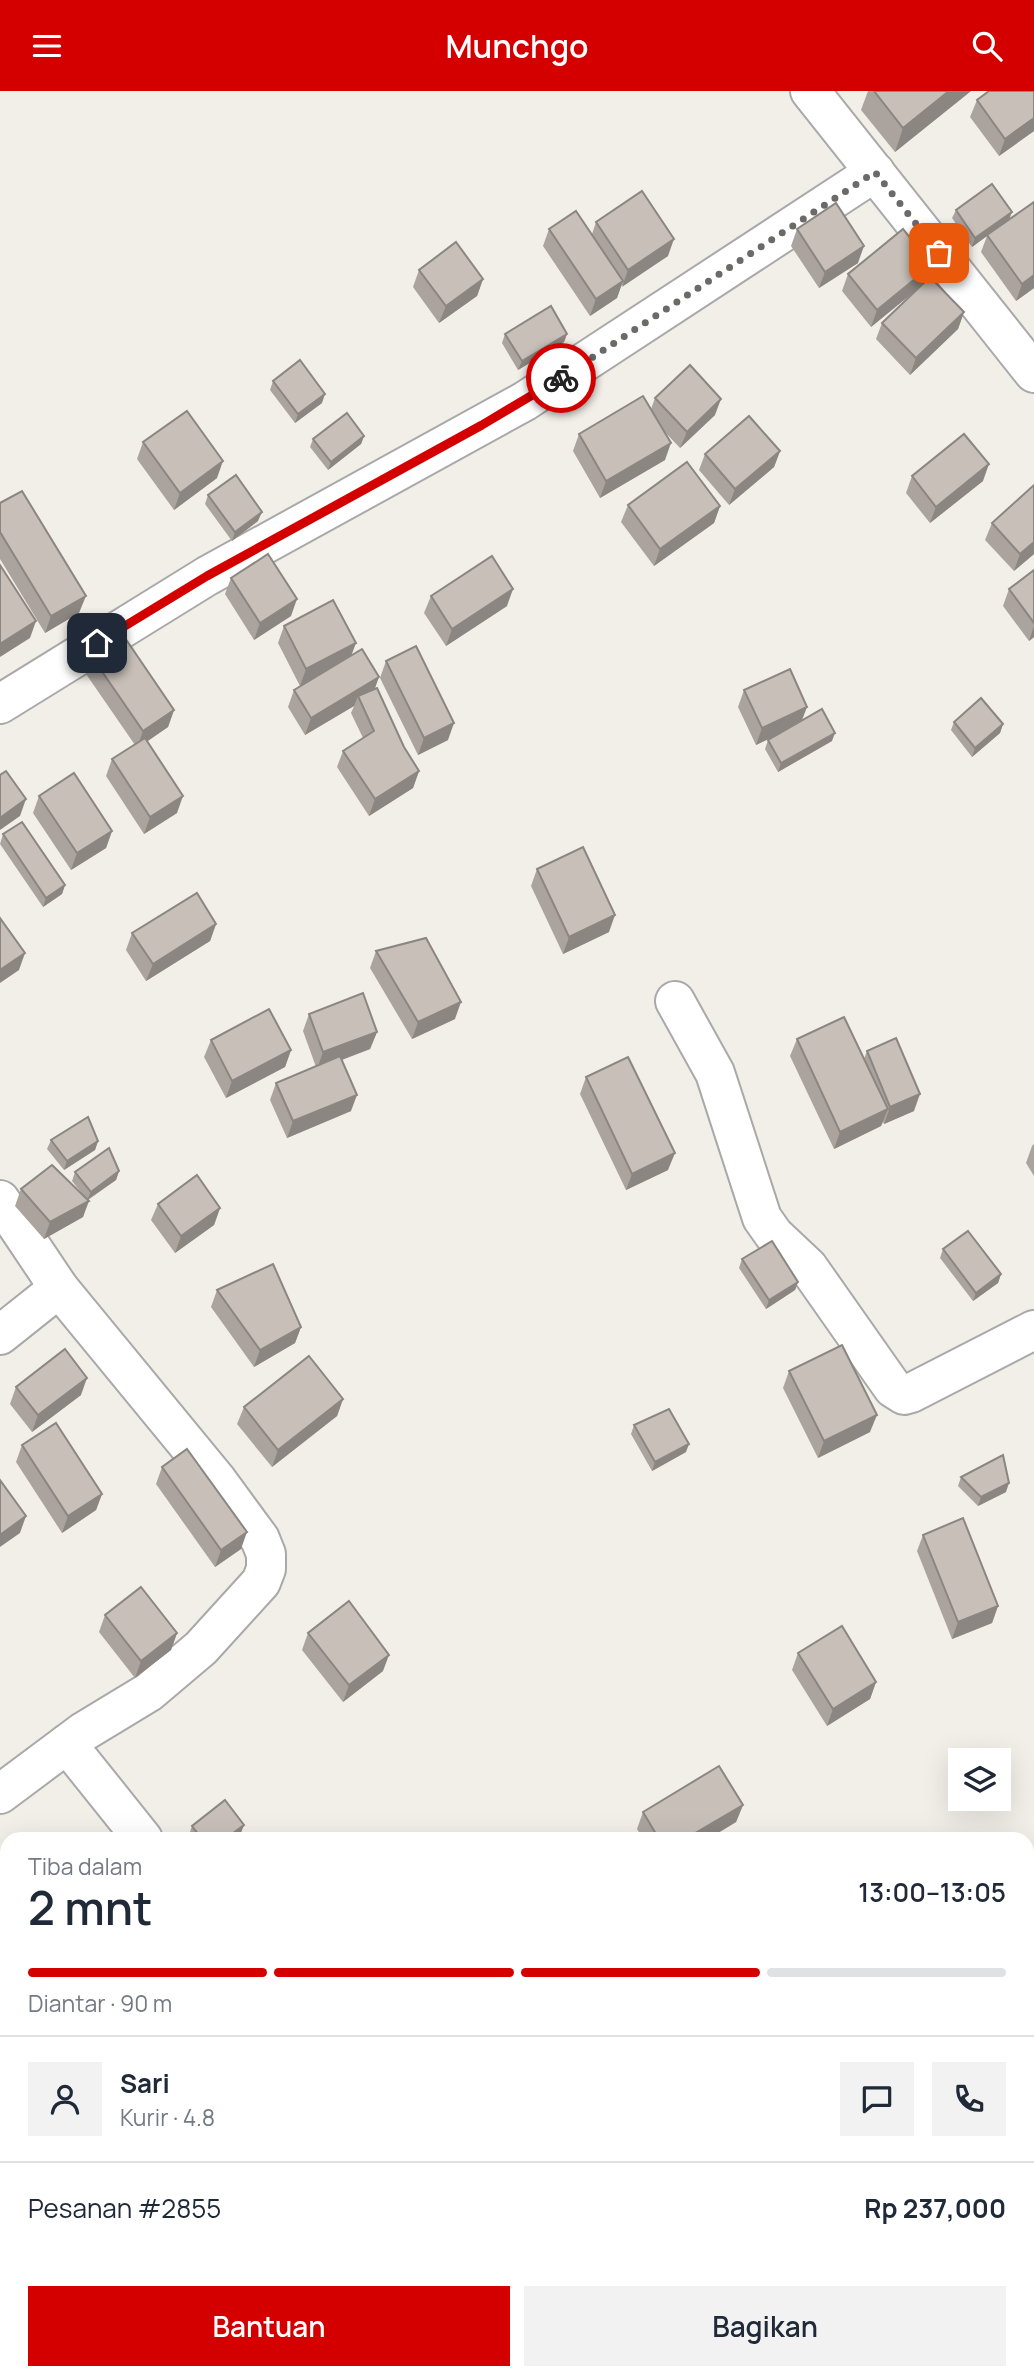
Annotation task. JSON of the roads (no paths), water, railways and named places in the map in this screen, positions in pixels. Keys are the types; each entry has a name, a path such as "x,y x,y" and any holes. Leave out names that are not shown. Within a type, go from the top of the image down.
{"street":[{"path":"810,91 1034,373"},
{"path":"0,704 207,576 525,401 875,172"},
{"path":"675,1002 715,1073 762,1218 774,1235 808,1267 893,1388 904,1395 911,1393 1034,1330"},
{"path":"0,1200 60,1288 216,1479 260,1539 267,1554 266,1569 261,1582 201,1649 149,1692 67,1744 0,1794"},
{"path":"0,1335 60,1288"},
{"path":"67,1744 137,1832"}]}
